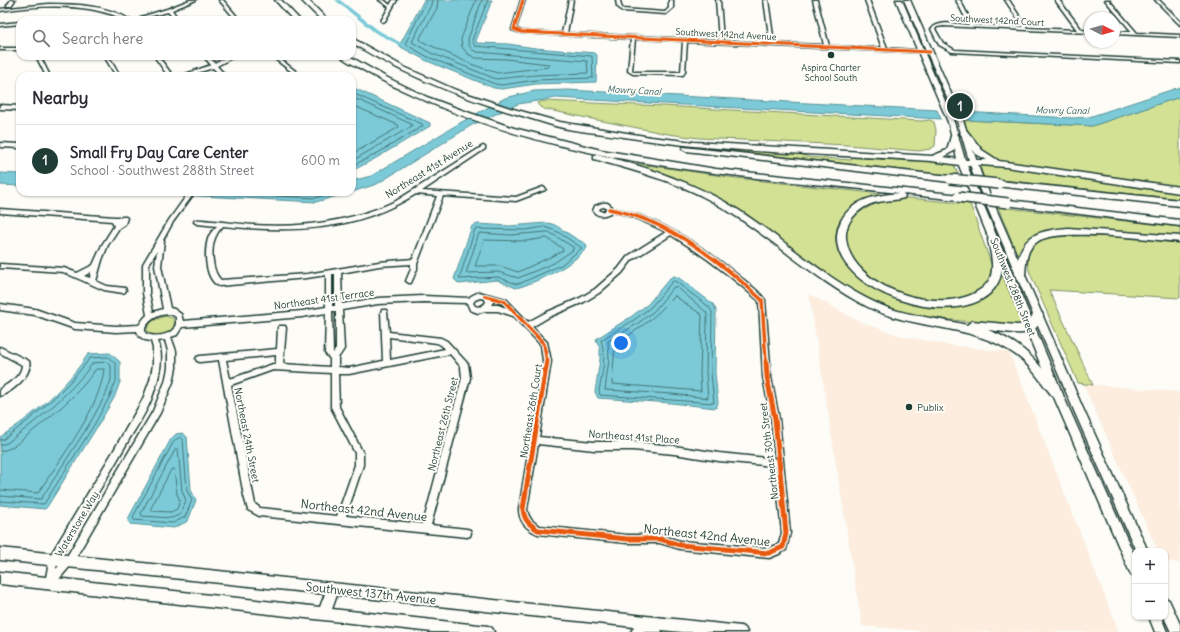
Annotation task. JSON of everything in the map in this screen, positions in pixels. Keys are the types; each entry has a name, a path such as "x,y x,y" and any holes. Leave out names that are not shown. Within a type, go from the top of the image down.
{"highway":[{"path":"278,0 293,16"},
{"path":"304,0 321,16"},
{"path":"356,42 390,63 507,110 557,124 640,142 699,152 1180,203"},
{"path":"350,60 371,74 460,112 502,127 577,147 691,168 1180,223"},
{"path":"557,124 651,139 694,144 931,158 953,160 962,163 981,162 1006,164 1180,190"},
{"path":"502,127 516,134 645,171 673,181 716,200 754,224 832,282 873,305 898,315 939,324 1017,329 1030,328 1038,316"},
{"path":"964,133 981,154 992,160 1006,164"},
{"path":"931,158 950,151 955,136"},
{"path":"938,195 885,197 868,202 852,212 843,224 841,241 844,250 855,267 872,283 901,298 924,303 960,303 972,300 983,293 995,278 996,267 993,239"},
{"path":"1020,275 1022,257 1028,245 1034,239 1048,233 1068,231 1180,239"},
{"path":"954,325 990,334 1008,344 1021,353 1033,365 1058,395"}],"main road":[{"name":"Southwest 288th Street","path":"899,0 951,122 962,163 993,239 1058,395 1132,564"},
{"name":"Southwest 288th Street","path":"907,0 964,133 973,163 1020,275 1141,548"},
{"name":"Southwest 137th Avenue","path":"0,554 741,632"},
{"path":"0,578 488,632"},
{"path":"324,614 333,589"},
{"path":"1168,611 1177,632"},
{"path":"1155,620 1161,632"},
{"path":"636,632 656,632"}],"street":[{"path":"0,10 13,0"},
{"path":"150,16 194,0"},
{"path":"221,0 235,16"},
{"path":"381,0 391,7"},
{"path":"383,21 395,0"},
{"name":"Southwest 142nd Avenue","path":"523,0 514,29 521,32 930,52"},
{"path":"564,34 571,0"},
{"path":"618,0 619,6 622,10 662,13 670,11 671,0"},
{"path":"718,0 721,42"},
{"path":"766,0 772,44"},
{"path":"815,0 827,47"},
{"path":"867,0 885,50"},
{"path":"958,0 972,27"},
{"path":"1007,0 1026,29"},
{"path":"1057,0 1081,32"},
{"path":"1107,0 1136,34"},
{"path":"1157,0 1180,24"},
{"path":"9,4 78,6 106,11 118,16"},
{"path":"169,10 174,16"},
{"path":"0,25 16,23"},
{"name":"Southwest 142nd Court","path":"1081,32 939,25 934,27 939,41 951,51 1180,62"},
{"path":"1120,33 1180,36"},
{"path":"633,38 630,71 633,73 681,74 683,72 685,40"},
{"path":"0,49 16,49"},
{"path":"40,60 46,72"},
{"path":"108,60 116,72"},
{"path":"159,60 168,72"},
{"path":"208,60 220,72"},
{"path":"194,72 213,66 225,60"},
{"path":"278,60 295,72"},
{"path":"203,72 209,70 213,66"},
{"path":"0,107 16,108"},
{"path":"0,145 16,146"},
{"name":"Northeast 41st Avenue","path":"197,222 221,225 282,228 317,226 360,217 397,202 483,148"},
{"path":"413,192 516,199 543,189"},
{"path":"410,281 415,262 441,194"},
{"path":"150,317 146,293 146,264 161,237 189,196"},
{"name":"Northeast 30th Street","path":"609,209 638,216 670,232 705,254 762,300 768,377 775,419 786,540"},
{"path":"0,211 116,222 95,267 92,282"},
{"path":"221,225 214,233 208,252 214,278 219,283 306,276 379,264 415,262"},
{"path":"527,326 546,315 582,300 597,291 620,271 630,258 670,232"},
{"path":"161,237 158,266 167,311"},
{"path":"0,266 64,270 106,288 123,290"},
{"path":"77,276 95,267"},
{"path":"338,271 340,349 334,358 334,399 335,407 359,453 359,465 340,520"},
{"path":"328,272 329,353 334,358"},
{"path":"485,308 490,302 485,296 476,296 471,302 471,305 475,309 498,308 513,313"},
{"name":"Northeast 26th Court","path":"485,296 504,301 513,313 544,344 548,361 523,509 523,517 527,524"},
{"name":"Northeast 41st Terrace","path":"180,324 302,314 378,300 423,299 471,302"},
{"path":"0,307 35,312 75,326 116,329 141,328"},
{"path":"167,311 172,311 179,316 180,324 173,333 154,340 143,337 141,328 144,322 150,317 167,311"},
{"path":"384,312 387,364"},
{"path":"279,367 282,328"},
{"name":"Northeast 26th Street","path":"385,334 438,340 452,351 465,366 466,378 426,528"},
{"name":"Waterstone Way","path":"50,583 69,561 162,401 172,368 172,351 167,336"},
{"name":"Waterstone Way","path":"50,583 53,559 147,400 154,380 157,365 157,348 154,340"},
{"path":"0,350 26,363 26,367 24,373 19,379 0,393"},
{"path":"227,382 272,367 349,371 452,351"},
{"path":"200,359 280,352"},
{"name":"Northeast 24th Street","path":"222,357 248,496 251,507 259,512"},
{"name":"Northeast 41st Place","path":"534,440 594,446 633,446 779,463"},
{"name":"Northeast 42nd Avenue","path":"259,512 467,533"},
{"name":"Northeast 42nd Avenue","path":"527,524 538,530 627,539 660,539 680,545 769,553 783,547 786,540"}],"shaded area":[{"path":"809,294 858,321 901,336 949,345 1009,352 1119,632 934,632 862,626"},
{"path":"1083,384 1180,392 1180,563 1168,561 1168,548 1157,548"}],"green space":[{"path":"1180,97 1180,188 1011,163 993,158 987,156 975,145 963,120 1092,126"},
{"path":"544,101 663,106 921,121 930,120 934,122 936,130 935,146 930,149 919,151 847,145 699,138 668,134 544,109 537,103"},
{"path":"669,144 798,153 808,157 851,160 851,158 855,156 952,161 959,176"},
{"path":"626,162 736,178 881,194 860,201 846,211 838,224 836,238 839,252 847,266 860,279 876,290 900,300 917,305 950,307 963,305 982,298 993,288 1001,271 1024,325 1014,326 932,318 903,312 884,305 855,292 832,277 743,213"},
{"path":"982,162 1180,192 1180,199 984,178 979,163"},
{"path":"908,198 970,204 993,269 992,275 986,285 976,293 965,298 938,302 919,300 899,294 880,285 865,273 852,257 846,243 847,230 852,220 862,211 875,204"},
{"path":"998,207 1180,227 1180,237 1065,229 1054,230 1043,232 1028,239 1017,254"},
{"path":"1079,234 1180,240 1180,298 1049,290 1093,385 1078,383 1029,271 1028,259 1030,250 1035,243 1041,239 1049,237"},
{"path":"165,316 173,318 174,323 171,330 157,336 148,334 147,328 152,321"}],"water":[{"path":"424,0 492,0 476,41 477,43 508,44 535,48 595,53 597,55 596,82 536,84 502,89 494,88 427,61 399,46"},
{"path":"1180,87 1180,97 1092,126 966,120 962,112 1073,118 1089,117"},
{"path":"356,89 430,123 430,126 356,169"},
{"name":"Mowry Canal","path":"568,90 937,110 941,119 556,98 518,104 472,125 377,184 356,191 356,180 371,176 505,98 534,91"},
{"path":"0,173 16,174 16,186 0,185"},
{"path":"200,196 337,196 316,202"},
{"path":"545,223 558,227 586,244 587,248 573,261 557,271 541,279 516,288 497,280 459,284 454,279 472,226 478,224 510,226"},
{"path":"674,276 679,278 713,304 716,310 715,373 718,403 716,408 598,398 595,392 600,349 596,339 648,304 670,278"},
{"path":"110,353 120,362 120,382 114,398 47,507 45,509 0,505 0,437 25,420 60,389 80,366 88,354"},
{"path":"182,433 187,437 191,490 196,500 188,521 174,528 130,524 128,519 171,439 176,434"}],"waterway":[{"path":"337,0 376,31 401,44"}],"cycle path":[{"path":"523,0 514,29 521,32 930,52"},
{"path":"485,296 504,301 544,344 547,361 523,509 525,520 529,524 538,530 627,539 660,539 680,545 769,553 783,547 786,533 775,419 767,377 762,300 712,258 691,244 648,220 627,212 609,209"}],"place":[{"name":"Aspira Charter School South","path":"831,55"},
{"name":"Small Fry Day Care Center","path":"960,106"},
{"name":"Publix","path":"909,407"}]}
